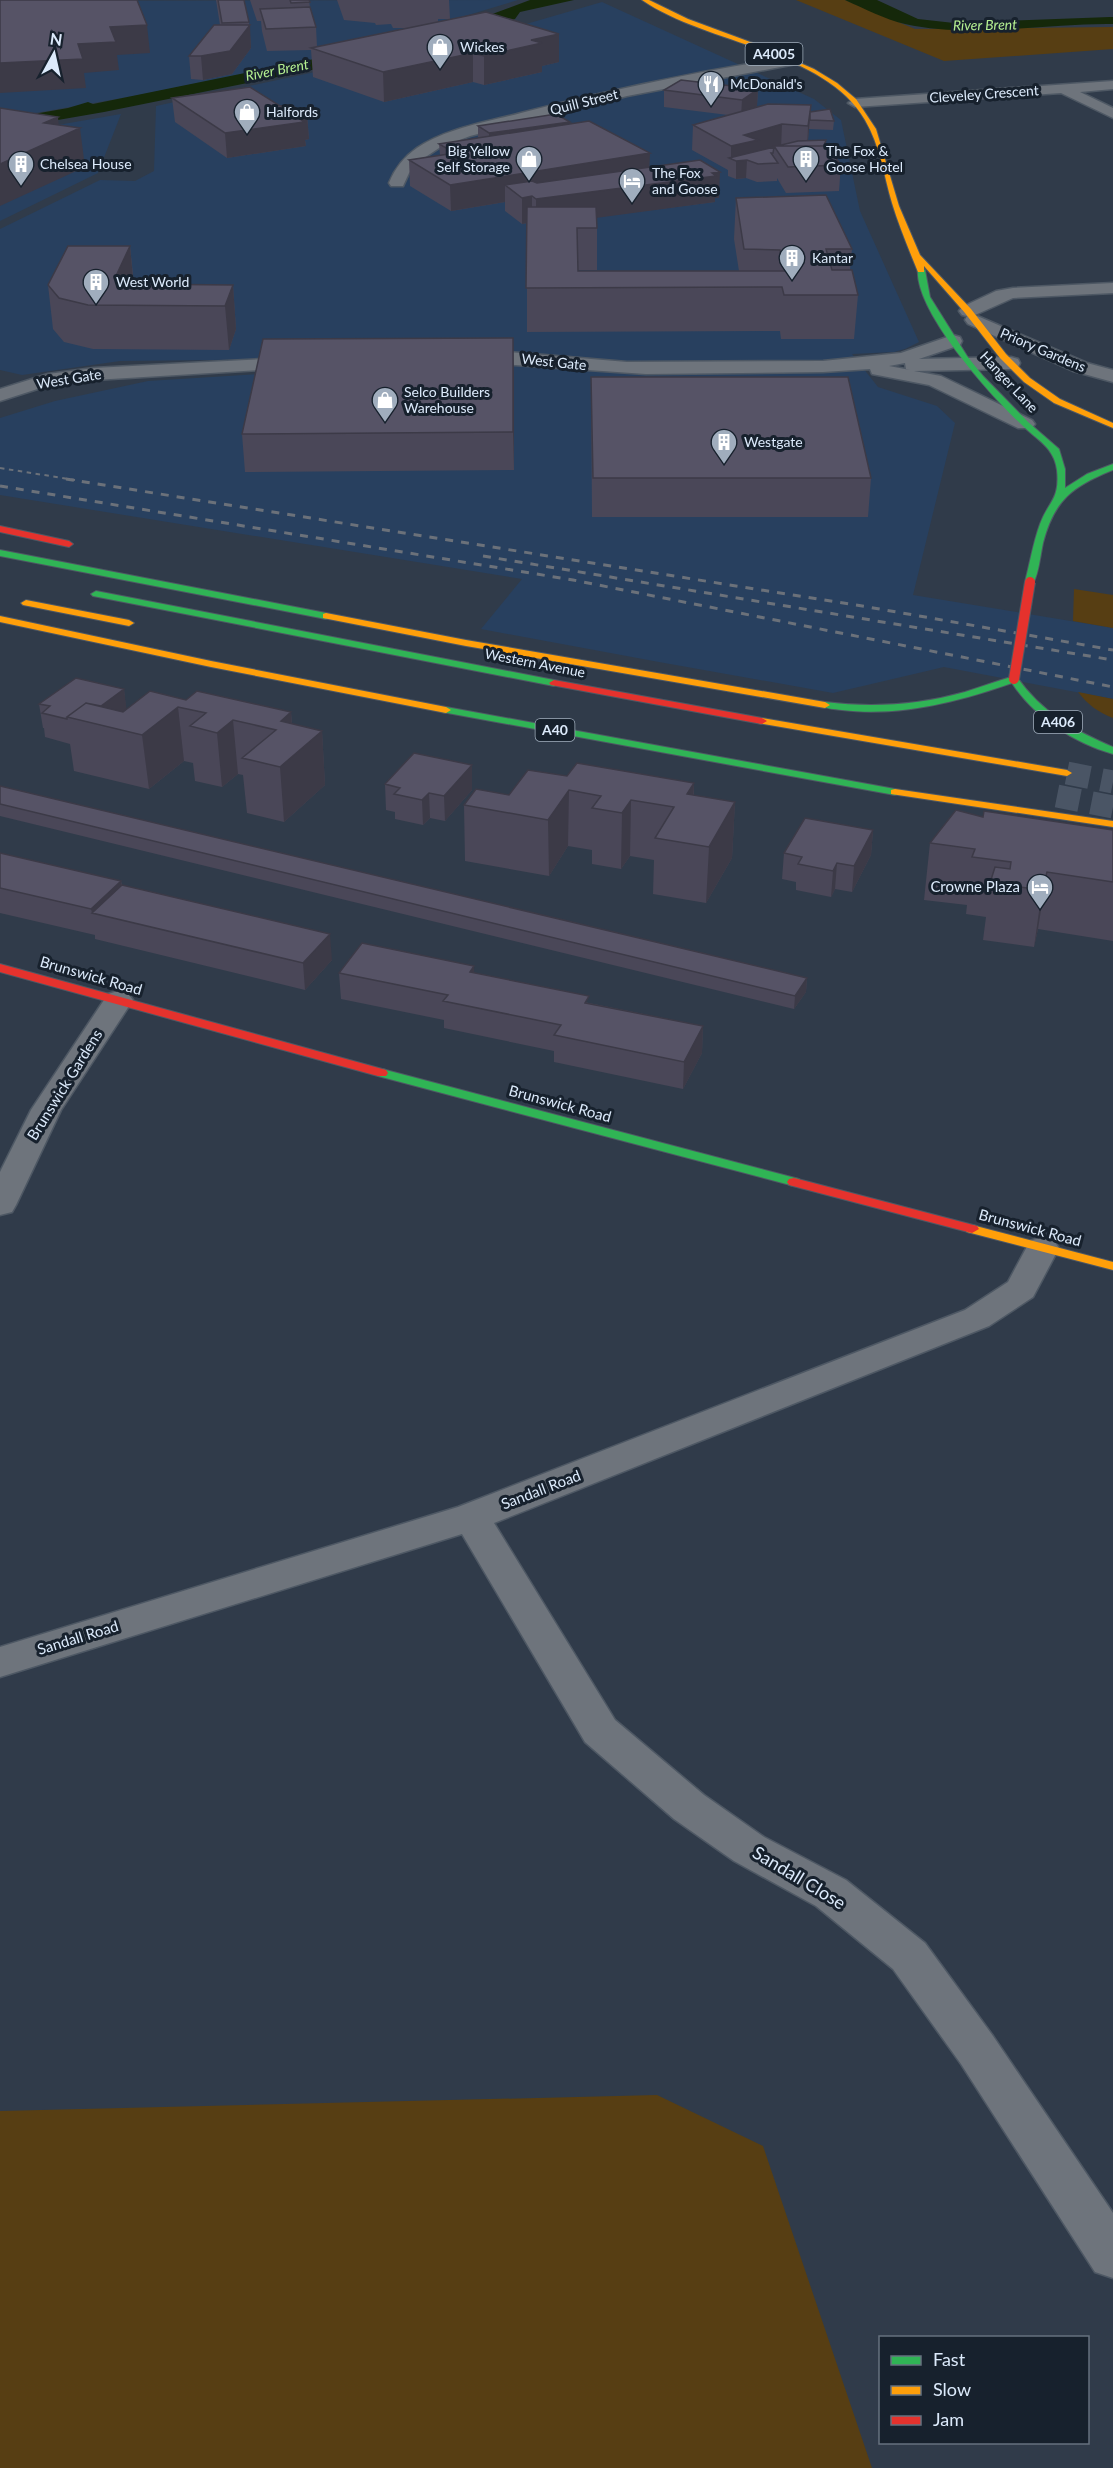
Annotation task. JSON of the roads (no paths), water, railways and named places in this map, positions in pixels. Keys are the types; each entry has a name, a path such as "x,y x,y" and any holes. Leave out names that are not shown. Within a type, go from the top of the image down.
{"main road":[{"name":"Hanger Lane","path":"645,0 686,20 736,50 855,102"},
{"name":"Hanger Lane","path":"686,20 790,60 828,79 855,102 867,118 878,144 897,209 918,256 926,297 953,341 980,378 1025,424 1055,449 1060,469 1061,493"},
{"name":"Hanger Lane","path":"918,256 1032,385 1076,411 1113,426"},
{"path":"0,553 569,662 831,706 878,707 932,704 980,693 1014,679 1030,582 1050,512 1061,493 1082,479 1113,467"},
{"path":"0,529 85,547"},
{"path":"176,572 328,616"},
{"name":"Western Avenue","path":"78,591 653,702 1066,773"},
{"path":"11,600 144,626"},
{"name":"A40","path":"0,620 206,665 639,746 928,797 1113,824"},
{"name":"A406","path":"1014,679 1024,696 1043,713 1080,736 1113,751"},
{"name":"Brunswick Road","path":"0,968 269,1043 1113,1266"}],"street":[{"name":"Quill Street","path":"397,183 400,172 421,152 445,139 621,92 790,60"},
{"name":"Cleveley Crescent","path":"855,102 1113,85"},
{"path":"1064,88 1113,114"},
{"path":"971,316 1002,295 1033,291 1113,288"},
{"name":"Priory Gardens","path":"971,316 1080,367 1113,376"},
{"name":"West Gate","path":"452,356 501,356 552,363 632,369 822,366 887,362 921,354 953,341"},
{"name":"West Gate","path":"0,395 48,380 94,374 323,362"},
{"name":"West Gate","path":"887,362 913,365 1011,363"},
{"name":"West Gate","path":"822,366 888,371 934,380 1025,424"},
{"name":"Brunswick Gardens","path":"0,1205 46,1110 118,1000"},
{"name":"Sandall Road","path":"0,1662 471,1517 977,1318 1021,1289 1042,1248"},
{"name":"Sandall Close","path":"471,1517 600,1731 689,1808 749,1849 831,1893 909,1956 977,2050 1113,2255"}],"water":[{"name":"River Brent","path":"530,0 574,0 520,12 515,19 489,28 346,63 104,112 0,130 0,120 68,108 88,102 93,104 368,48 476,20"},
{"name":"River Brent","path":"845,0 877,0 918,19 954,23 1113,17 1113,24 983,30 931,28 905,24 875,14"}],"tunnel":[{"path":"1067,773 1113,782"},
{"path":"1057,796 1113,807"}],"railway":[{"path":"0,468 75,480"},
{"path":"66,479 868,607 1113,650"},
{"path":"0,486 573,580 1113,687"},
{"path":"483,556 1113,660"}],"place":[{"name":"Wickes","path":"440,70"},
{"name":"McDonald's","path":"711,107"},
{"name":"Halfords","path":"247,135"},
{"name":"Big Yellow Self Storage","path":"529,182"},
{"name":"The Fox & Goose Hotel","path":"806,182"},
{"name":"Chelsea House","path":"21,187"},
{"name":"The Fox and Goose","path":"632,204"},
{"name":"Kantar","path":"792,281"},
{"name":"West World","path":"96,305"},
{"name":"Selco Builders Warehouse","path":"385,423"},
{"name":"Westgate","path":"724,465"},
{"name":"Crowne Plaza","path":"1040,910"}]}
